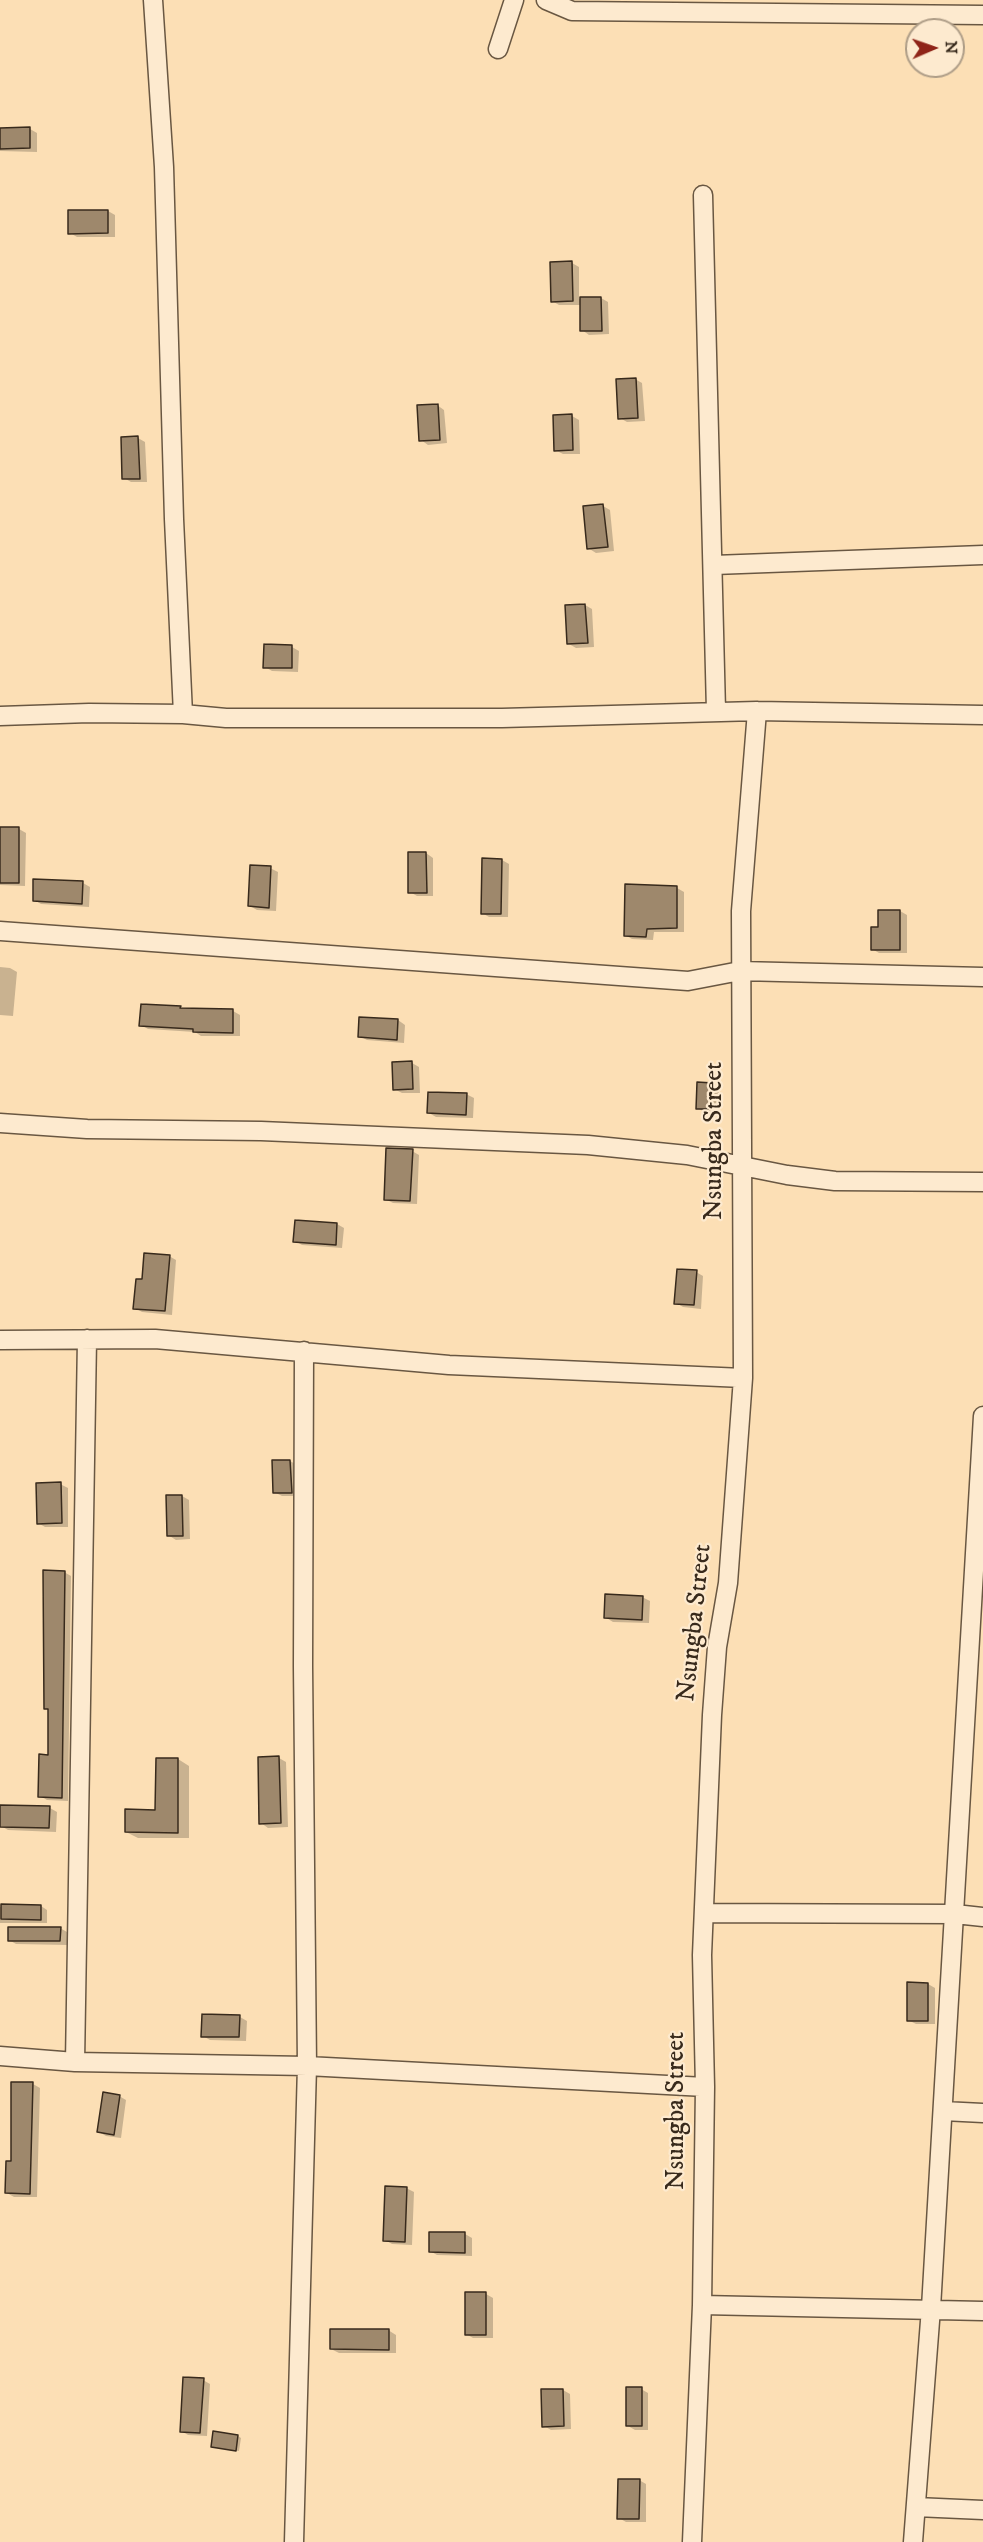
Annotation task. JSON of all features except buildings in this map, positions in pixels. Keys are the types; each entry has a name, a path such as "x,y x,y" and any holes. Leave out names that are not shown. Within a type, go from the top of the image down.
{"street":[{"path":"153,0 164,167 174,519 183,714"},
{"path":"498,49 514,0"},
{"path":"546,0 572,11 983,15"},
{"path":"703,195 716,711"},
{"path":"714,565 983,555"},
{"path":"0,716 89,713 183,714 226,718 502,718 716,711 983,715"},
{"name":"Nsungba Street","path":"692,2542 702,2306 705,2087 702,1955 717,1647 728,1582 743,1378 741,911 757,711"},
{"path":"0,931 688,981 740,971 983,977"},
{"path":"0,1123 87,1129 261,1131 588,1145 687,1155 787,1175 835,1181 983,1182"},
{"path":"75,2062 87,1339"},
{"path":"0,1340 155,1339 449,1365 743,1378"},
{"path":"294,2542 308,2066 303,1666 304,1351"},
{"path":"913,2542 931,2308 983,1423"},
{"path":"704,1913 955,1914 983,1917"},
{"path":"0,2056 75,2062 308,2066 705,2087"},
{"path":"943,2111 983,2113"},
{"path":"702,2306 931,2308 983,2311"},
{"path":"916,2507 983,2510"}]}
